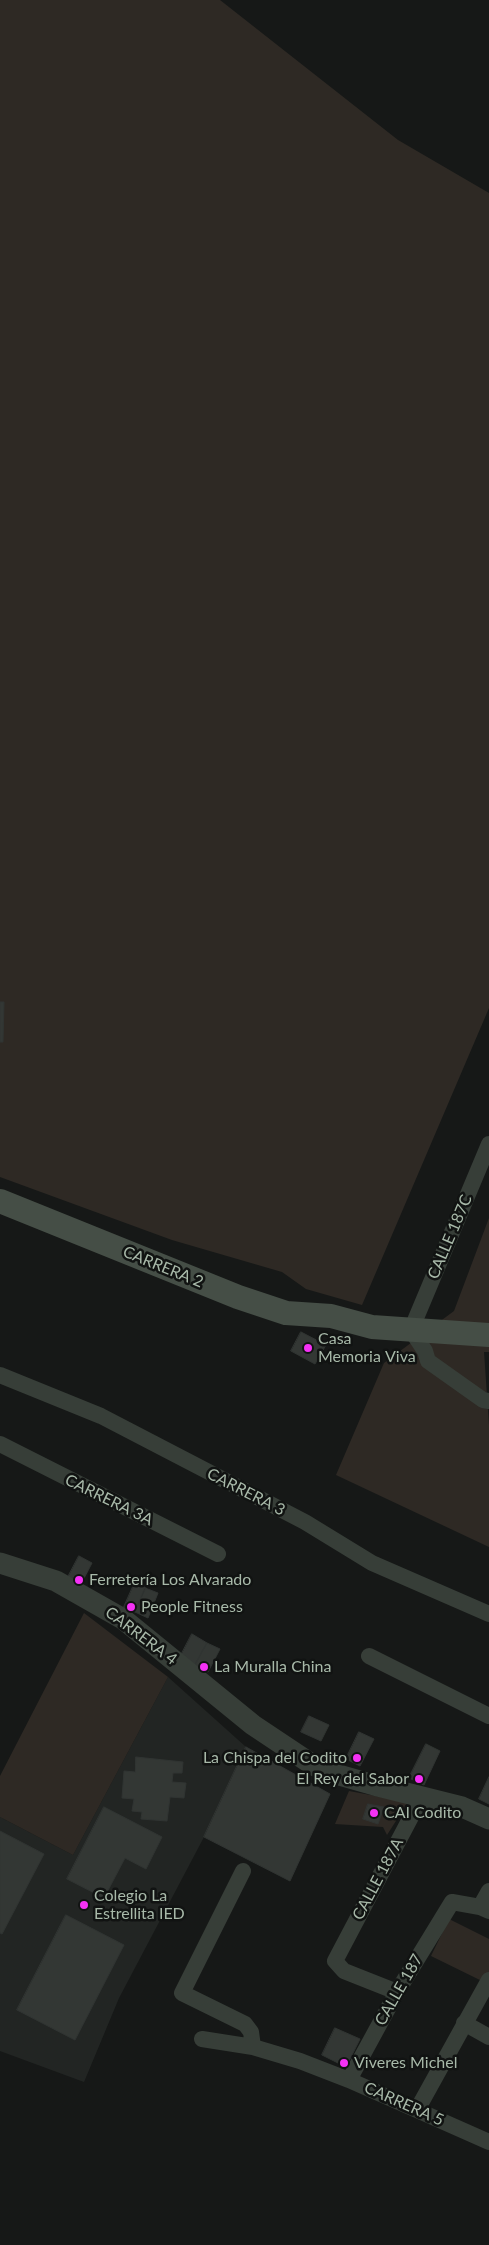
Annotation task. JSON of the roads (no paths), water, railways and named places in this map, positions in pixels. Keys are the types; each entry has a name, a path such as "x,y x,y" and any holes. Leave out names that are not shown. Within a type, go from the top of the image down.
{"main road":[{"name":"CARRERA 2","path":"0,1201 238,1297 286,1313 331,1316 372,1327 489,1335"}],"street":[{"name":"CALLE 187C","path":"411,1330 489,1144"},
{"path":"411,1330 425,1351 428,1361 489,1402"},
{"name":"CARRERA 3","path":"0,1375 101,1416 305,1522 372,1563 489,1614"},
{"name":"CARRERA 3A","path":"0,1444 218,1554"},
{"name":"CARRERA 4","path":"0,1562 56,1581 123,1619 253,1725 313,1765 332,1773 421,1798 462,1807 489,1819"},
{"path":"369,1656 489,1716"},
{"name":"CALLE 187A","path":"397,1992 344,1970 335,1961 421,1798"},
{"path":"243,1871 182,1993 245,2024 251,2032 253,2047"},
{"path":"485,1909 489,1891"},
{"name":"CALLE 187","path":"349,2080 397,1992 452,1902 485,1909"},
{"path":"417,2110 489,1980"},
{"path":"464,2023 489,2037"},
{"name":"CARRERA 5","path":"202,2039 253,2047 300,2061 488,2139"}],"place":[{"name":"Casa Memoria Viva","path":"308,1348"},
{"name":"Ferretería Los Alvarado","path":"79,1580"},
{"name":"People Fitness","path":"131,1607"},
{"name":"La Muralla China","path":"204,1667"},
{"name":"La Chispa del Codito","path":"357,1758"},
{"name":"El Rey del Sabor","path":"419,1779"},
{"name":"CAI Codito","path":"374,1813"},
{"name":"Colegio La Estrellita IED","path":"84,1905"},
{"name":"Viveres Michel","path":"344,2063"}]}
